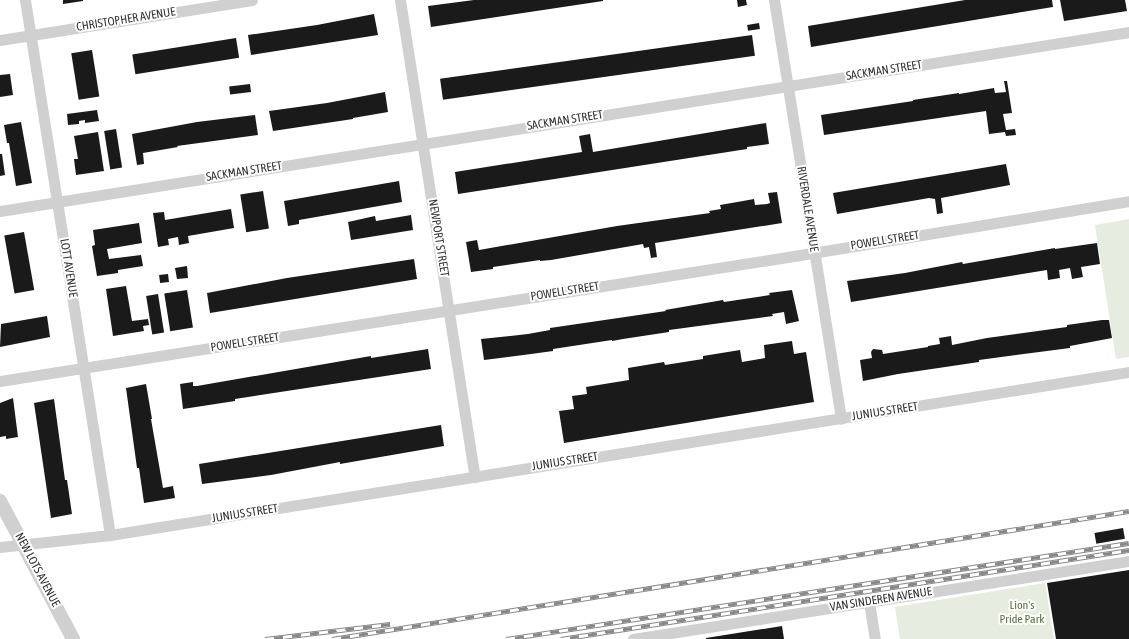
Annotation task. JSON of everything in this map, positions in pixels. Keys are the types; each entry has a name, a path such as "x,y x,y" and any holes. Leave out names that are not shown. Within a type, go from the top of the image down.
{"street":[{"name":"LOTT AVENUE","path":"25,0 110,535"},
{"name":"CHRISTOPHER AVENUE","path":"0,40 252,0"},
{"name":"NEWPORT STREET","path":"400,0 475,477"},
{"name":"RIVERDALE AVENUE","path":"774,0 841,419"},
{"name":"SACKMAN STREET","path":"0,211 1129,32"},
{"name":"POWELL STREET","path":"0,381 1129,201"},
{"name":"JUNIUS STREET","path":"0,547 24,546 110,535 1129,372"},
{"name":"NEW LOTS AVENUE","path":"0,502 73,639"},
{"name":"VAN SINDEREN AVENUE","path":"633,639 1129,561"},
{"path":"868,602 875,639"}],"green space":[{"path":"1129,219 1129,357 1116,359 1095,225"},
{"name":"Lion's Pride Park","path":"1045,583 1054,639 900,639 895,607"}],"building":[{"path":"63,0 83,0 83,1 63,4"},
{"path":"474,0 603,1 431,27 428,6"},
{"path":"737,0 746,0 747,5 738,7"},
{"path":"965,0 1052,0 1053,7 811,47 808,26"},
{"path":"1060,0 1125,0 1127,11 1064,21"},
{"path":"374,14 378,35 251,55 248,35 317,25"},
{"path":"759,23 760,29 748,31 747,25"},
{"path":"752,35 755,56 443,100 440,79"},
{"path":"236,38 239,58 135,74 132,54"},
{"path":"92,50 99,96 79,100 71,53"},
{"path":"10,74 13,95 0,97 0,75"},
{"path":"1004,81 1007,81 1012,113 1003,114 1006,130 1015,129 1016,135 1006,136 1005,132 989,134 986,111 824,135 821,115 994,88 995,93 1006,92"},
{"path":"250,84 251,92 230,94 229,87"},
{"path":"385,92 388,112 353,119 273,131 269,111 327,103"},
{"path":"97,110 99,121 85,123 85,120 79,121 79,124 68,125 67,114"},
{"path":"255,115 258,135 177,146 178,147 143,153 144,164 137,165 132,134 197,122"},
{"path":"21,122 32,183 16,186 9,143 7,143 4,125"},
{"path":"766,123 769,144 747,147 747,149 458,194 455,172 582,152 579,136 590,134 593,152"},
{"path":"116,129 122,168 110,169 104,131"},
{"path":"98,132 104,171 76,175 74,159 78,159 74,136"},
{"path":"0,154 2,154 5,175 0,176"},
{"path":"1006,164 1010,185 941,198 943,213 937,214 935,199 929,198 837,214 833,193"},
{"path":"399,181 402,202 299,220 299,224 288,226 284,201"},
{"path":"263,191 269,229 246,232 240,195"},
{"path":"777,192 782,223 655,243 657,257 651,258 649,247 644,248 643,244 551,260 540,260 493,267 493,269 471,272 466,242 477,240 479,250 617,226 710,213 709,211 721,209 720,205 754,199 755,205 767,204 770,203 768,193"},
{"path":"231,209 234,228 188,236 189,243 179,245 178,237 168,239 169,245 158,247 153,213 164,212 165,220"},
{"path":"411,215 413,230 351,240 348,222 375,216 376,221"},
{"path":"139,223 142,243 107,249 109,259 141,255 143,266 118,270 118,273 97,276 92,246 95,245 93,230"},
{"path":"24,232 34,290 15,294 4,235"},
{"path":"1097,243 1100,264 1081,267 1083,277 1072,279 1070,268 1059,270 1060,278 1048,280 1047,270 851,302 847,281 905,273 962,262 963,264 1055,248"},
{"path":"414,259 417,279 210,313 207,293 287,278"},
{"path":"187,266 188,278 177,279 175,268"},
{"path":"168,274 169,282 160,283 159,275"},
{"path":"126,286 132,321 148,319 149,325 143,326 144,331 113,336 106,289"},
{"path":"187,290 193,328 170,331 164,294"},
{"path":"792,290 799,321 786,324 784,312 772,314 773,316 669,330 669,332 553,349 553,351 484,360 481,339 528,334 550,330 550,328 666,311 665,310 723,300 724,302 770,295 769,293"},
{"path":"158,294 164,333 152,334 146,296"},
{"path":"47,316 50,337 0,347 1,324"},
{"path":"1109,320 1112,338 1070,346 1070,348 979,360 979,362 898,374 863,381 860,360 872,358 871,352 873,349 882,350 883,354 940,344 939,338 951,336 952,345"},
{"path":"792,341 794,354 806,352 814,402 564,443 559,411 574,409 572,396 587,394 586,387 629,380 628,368 664,362 665,365 703,359 703,356 740,350 742,362 765,358 764,345"},
{"path":"428,349 431,369 235,399 235,401 183,409 180,384 193,382 193,386 197,386 371,356 371,358"},
{"path":"146,384 163,488 173,486 175,498 144,503 139,468 137,468 126,388"},
{"path":"13,398 18,437 6,439 6,436 0,437 0,403"},
{"path":"54,399 65,480 67,480 72,514 51,518 34,403"},
{"path":"441,425 444,446 340,464 340,462 271,475 202,484 199,464"},
{"path":"1123,528 1125,539 1096,544 1094,533"},
{"path":"1129,570 1129,639 1056,639 1047,583"},
{"path":"782,626 784,639 706,639 706,638"}],"railway":[{"path":"332,639 1129,511"},
{"path":"506,639 1129,543"},
{"path":"561,639 1129,550"},
{"path":"265,639 390,624"}]}
